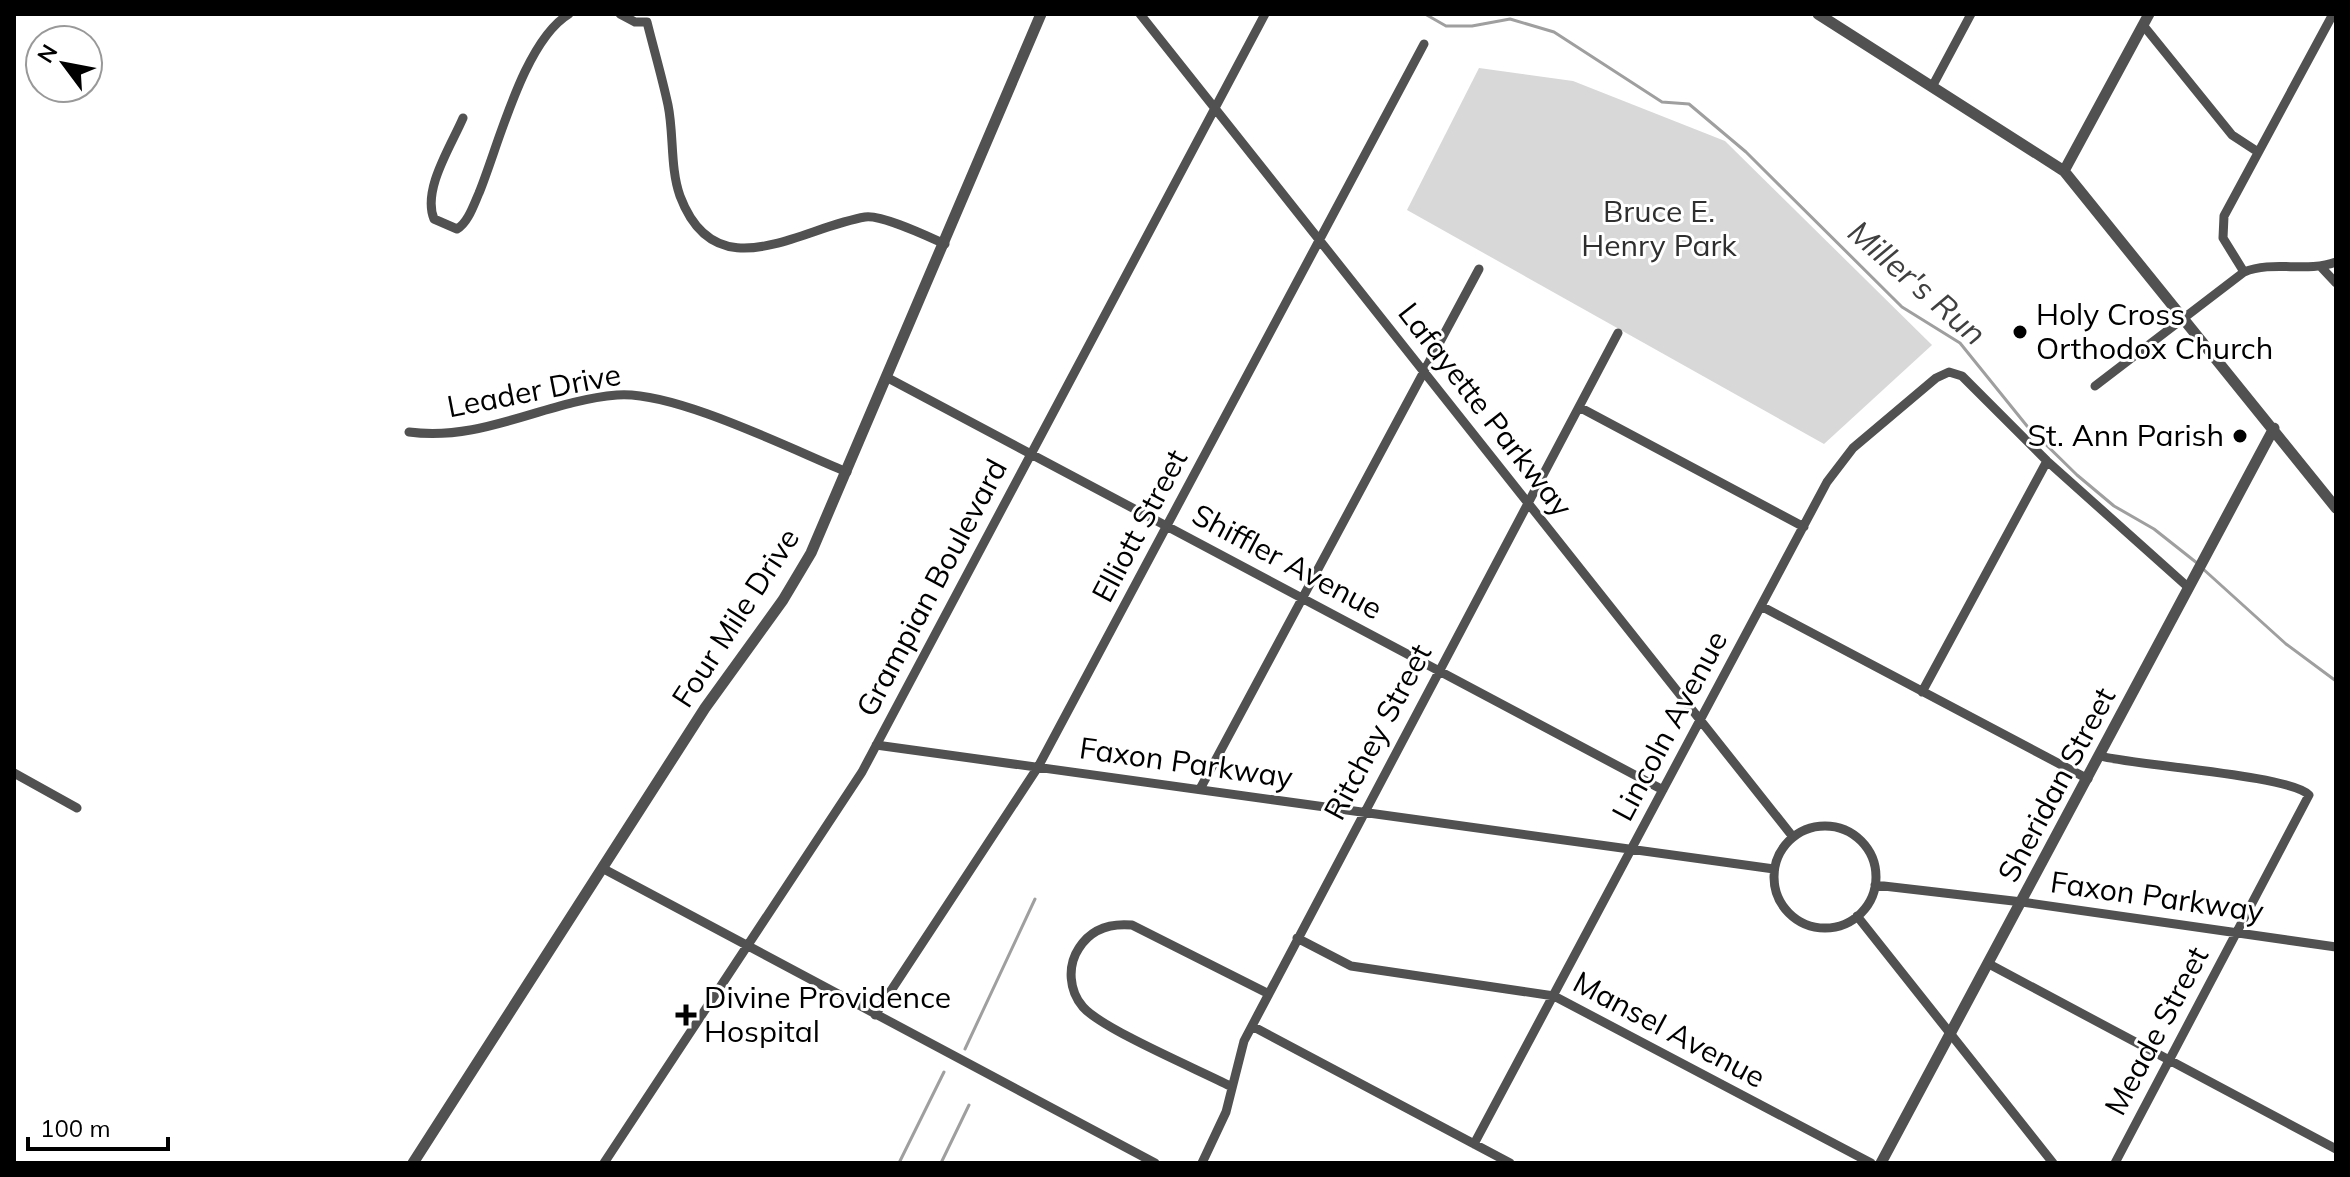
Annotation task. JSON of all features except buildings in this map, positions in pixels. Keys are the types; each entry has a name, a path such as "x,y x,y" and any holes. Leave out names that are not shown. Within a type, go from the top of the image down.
{"street":[{"path":"463,118 432,195 432,215 452,229 463,226 477,198 541,43 569,14"},
{"path":"620,14 635,22 647,22 668,106 680,195 690,218 706,234 724,245 752,250 866,216 945,244"},
{"name":"Four Mile Drive","path":"413,1163 705,708 794,583 888,378 1041,14"},
{"name":"Lafayette Parkway","path":"1140,14 1793,837"},
{"name":"Grampian Boulevard","path":"604,1163 850,791 1265,14"},
{"path":"1818,14 2064,171 2336,508"},
{"path":"1933,85 1971,14"},
{"path":"2244,272 2223,238 2222,225 2333,14"},
{"path":"2064,171 2146,19 2232,135 2258,152"},
{"name":"Elliott Street","path":"875,1015 1038,767 1424,44"},
{"path":"2095,386 2182,316 2244,272 2264,266 2321,267 2336,262"},
{"path":"2321,267 2336,283"},
{"path":"1200,789 1479,269"},
{"name":"Ritchey Street","path":"1202,1163 1220,1128 1240,1050 1252,1026 1362,812 1618,333"},
{"name":"Lincoln Avenue","path":"1474,1144 1841,460 1936,378 1956,373 2047,461"},
{"name":"Shiffler Avenue","path":"888,378 1663,790"},
{"name":"Leader Drive","path":"409,432 462,434 594,399 647,395 682,405 847,472"},
{"path":"1579,407 1804,527"},
{"name":"Sheridan Street","path":"1881,1163 2274,428"},
{"path":"1922,692 2047,461 2189,588"},
{"path":"1761,606 2088,779"},
{"name":"Faxon Parkway","path":"876,745 1774,869"},
{"name":"Meade Street","path":"2100,756 2151,767 2275,782 2299,787 2309,795 2115,1163"},
{"path":"14,773 77,808"},
{"path":"1819,827 1851,833 1870,854 1875,885 1871,899 1857,916 1826,927 1796,918 1780,900 1774,869 1779,855 1793,837 1819,827"},
{"path":"602,868 1155,1163"},
{"name":"Faxon Parkway","path":"1875,885 2022,902 2336,947"},
{"path":"1857,916 2053,1163"},
{"path":"1230,1086 1089,1013 1072,986 1075,954 1097,931 1108,926 1132,925 1269,994"},
{"name":"Mansel Avenue","path":"1297,938 1351,966 1554,996 1871,1163"},
{"path":"1989,964 2336,1149"},
{"path":"1252,1026 1510,1163"}],"green space":[{"name":"Bruce E. Henry Park","path":"1479,68 1573,81 1725,141 1932,345 1824,444 1407,210"}],"waterway":[{"name":"Miller's Run","path":"1425,14 1446,26 1472,26 1510,19 1554,32 1662,102 1689,104 1746,152 1902,307 1960,343 2027,426 2077,475 2114,506 2154,529 2197,563"},
{"name":"Miller's Run","path":"2202,568 2286,644 2336,681"},
{"path":"965,1049 1035,899"},
{"path":"899,1163 944,1072"},
{"path":"941,1163 969,1105"}],"place":[{"name":"Holy Cross Orthodox Church","path":"2020,332"},
{"name":"St. Ann Parish","path":"2240,436"},
{"name":"Divine Providence Hospital","path":"686,1015"}]}
